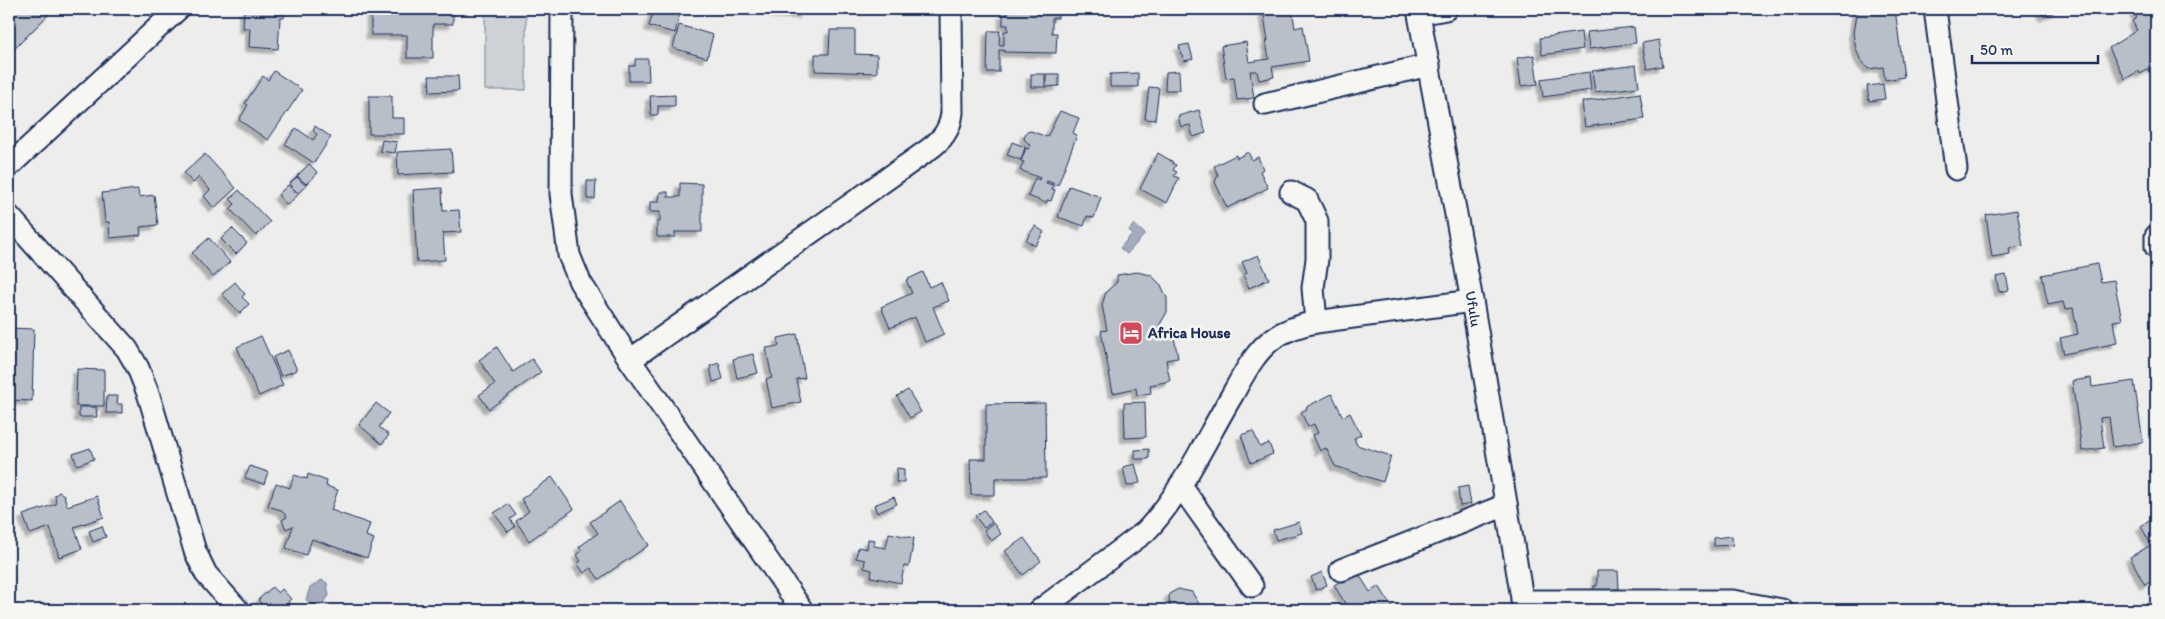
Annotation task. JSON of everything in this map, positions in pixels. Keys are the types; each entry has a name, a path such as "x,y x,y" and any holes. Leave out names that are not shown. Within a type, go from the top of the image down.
{"street":[{"path":"9,166 178,9"},
{"path":"562,9 561,194 569,254 580,282 630,360 802,610"},
{"path":"630,360 942,139 949,129 952,113 951,9"},
{"path":"1419,12 1446,9"},
{"path":"1935,9 1956,169"},
{"name":"Ufulu","path":"1419,12 1472,301 1523,605"},
{"path":"1265,104 1429,65"},
{"path":"1291,192 1307,200 1317,221 1317,259 1313,288 1316,322"},
{"path":"9,216 127,349 149,396 195,551 206,574 238,610"},
{"path":"2156,236 2156,246"},
{"path":"1048,608 1145,532 1162,513 1256,356 1273,338 1298,326 1316,322 1472,301"},
{"path":"1180,485 1252,586"},
{"path":"1341,570 1506,506"},
{"path":"1523,605 1733,601 1782,610"}],"shaded area":[{"path":"485,10 526,10 526,90 485,90"}],"water":[{"path":"1134,224 1145,234 1127,254 1120,248 1132,234 1129,230"},
{"path":"322,580 327,583 329,596 318,608 306,600 310,587"}],"building":[{"path":"12,9 54,9 15,48 9,42 9,12"},
{"path":"285,9 284,18 280,18 278,49 249,47 250,28 243,28 244,10"},
{"path":"371,9 453,9 453,24 433,24 433,58 407,58 407,35 371,35"},
{"path":"654,9 681,9 675,33 649,26"},
{"path":"777,9 804,9 804,14 776,13"},
{"path":"1008,9 1058,9 1058,18 1052,18 1052,33 1057,33 1056,53 1004,52 1004,50 999,50 999,72 987,72 988,31 1000,31 999,45 1004,45 1004,31 1008,31 1008,25 1003,25 1003,14 1008,14"},
{"path":"1263,9 1292,9 1295,28 1303,26 1309,61 1272,67 1274,77 1259,80 1257,71 1250,71 1254,98 1237,100 1234,77 1226,78 1221,46 1246,42 1249,62 1269,59"},
{"path":"1857,9 1895,9 1904,77 1885,80 1883,67 1868,69 1861,61 1856,49 1853,33"},
{"path":"2040,9 2059,9 2044,17"},
{"path":"2133,9 2156,9 2156,68 2155,66 2140,74 2139,71 2125,79 2109,48 2137,30 2132,21 2137,18"},
{"path":"679,25 713,35 707,58 673,48"},
{"path":"1634,27 1636,43 1589,49 1587,32"},
{"path":"830,30 855,30 855,54 877,55 877,73 815,71 815,54 829,54"},
{"path":"1581,32 1583,49 1542,55 1540,38"},
{"path":"1659,40 1663,66 1647,69 1642,43"},
{"path":"1189,44 1193,59 1184,61 1179,46"},
{"path":"1534,55 1538,84 1521,86 1517,58"},
{"path":"635,59 648,59 649,81 629,81 629,66 635,66"},
{"path":"1636,65 1639,87 1595,92 1592,71"},
{"path":"274,71 302,90 268,140 239,120 248,105 245,103 263,76 268,80"},
{"path":"1179,71 1180,90 1165,90 1166,72"},
{"path":"1589,72 1591,90 1543,97 1541,79"},
{"path":"1138,73 1138,87 1110,87 1110,74"},
{"path":"1031,74 1045,74 1045,87 1031,87"},
{"path":"1046,74 1059,74 1059,86 1046,87"},
{"path":"429,76 458,76 459,91 430,92"},
{"path":"1883,84 1885,99 1869,101 1867,86"},
{"path":"1149,87 1159,88 1155,120 1145,119"},
{"path":"1640,93 1644,119 1585,127 1582,102"},
{"path":"675,95 675,106 658,106 658,115 651,115 650,96"},
{"path":"369,96 392,96 392,118 404,118 404,134 369,134"},
{"path":"1199,110 1206,133 1193,137 1190,125 1181,127 1178,116"},
{"path":"1060,111 1079,118 1073,133 1077,135 1058,185 1047,181 1046,183 1053,185 1052,189 1055,190 1051,201 1047,200 1046,203 1028,196 1035,178 1039,180 1040,178 1020,170 1024,162 1021,161 1026,148 1029,149 1030,145 1024,139 1026,132 1031,131 1047,137"},
{"path":"315,126 331,137 314,163 285,144 296,128 313,140 317,134 313,131"},
{"path":"382,140 397,142 395,153 380,151"},
{"path":"1012,142 1025,147 1021,160 1007,155"},
{"path":"451,149 453,172 398,175 397,152"},
{"path":"1248,152 1252,160 1258,157 1263,169 1260,171 1268,188 1227,208 1215,182 1218,175 1214,166 1236,155 1237,158"},
{"path":"1158,153 1176,165 1173,170 1177,172 1174,176 1179,178 1167,203 1140,189"},
{"path":"205,154 236,188 214,208 204,196 210,190 199,177 193,183 184,173"},
{"path":"309,164 318,173 306,184 297,176"},
{"path":"297,177 306,186 298,193 289,184"},
{"path":"587,181 596,181 595,199 587,199"},
{"path":"680,183 702,184 702,232 675,232 675,237 657,237 657,222 660,222 660,212 650,212 650,202 659,202 660,192 668,192 668,197 680,197"},
{"path":"288,185 298,195 287,205 278,195"},
{"path":"1069,186 1101,197 1094,218 1087,216 1084,226 1058,217"},
{"path":"442,188 443,211 459,210 461,232 443,233 445,260 417,262 413,190"},
{"path":"138,189 139,197 154,195 158,225 140,227 141,235 110,238 109,222 105,222 102,193"},
{"path":"239,190 270,222 256,236 230,209 235,204 230,199"},
{"path":"2017,210 2023,246 2009,248 2010,254 1992,257 1986,215"},
{"path":"1035,226 1044,232 1035,246 1026,240"},
{"path":"232,228 247,243 236,254 221,239"},
{"path":"209,238 230,262 213,277 192,253"},
{"path":"1258,255 1269,279 1249,288 1243,275 1247,273 1242,262"},
{"path":"2097,264 2101,282 2114,280 2122,320 2113,321 2117,343 2064,354 2060,338 2078,334 2073,308 2065,309 2063,302 2048,305 2042,275"},
{"path":"923,272 929,287 941,282 949,301 933,307 944,334 925,342 915,317 890,328 881,307 912,293 906,280"},
{"name":"Africa House","path":"1137,272 1151,275 1161,285 1167,298 1167,312 1159,326 1161,334 1173,332 1178,358 1166,360 1170,381 1150,385 1151,393 1137,395 1136,388 1113,393 1101,331 1107,330 1102,305 1106,292 1117,282 1117,275"},
{"path":"2006,275 2009,290 1999,292 1996,277"},
{"path":"235,282 245,294 242,297 249,304 240,313 222,294"},
{"path":"9,328 34,329 32,401 9,400"},
{"path":"797,334 805,378 796,379 801,402 772,408 766,379 772,378 766,348 779,346 778,338"},
{"path":"261,336 283,385 259,396 237,347"},
{"path":"497,347 513,372 532,359 541,372 489,409 479,395 495,384 479,360"},
{"path":"288,350 297,370 281,376 273,357"},
{"path":"753,354 758,373 737,378 733,359"},
{"path":"719,363 723,379 713,382 710,366"},
{"path":"77,369 104,370 104,406 76,406"},
{"path":"2091,378 2092,387 2134,381 2143,442 2113,447 2109,417 2100,418 2104,448 2082,451 2072,381"},
{"path":"908,390 921,412 910,418 897,396"},
{"path":"1332,394 1343,417 1350,413 1361,435 1354,438 1357,445 1391,456 1383,482 1335,466 1326,448 1320,451 1313,435 1318,433 1314,424 1308,427 1301,412 1307,409 1306,407"},
{"path":"107,396 118,396 117,404 122,404 122,413 106,413"},
{"path":"1145,402 1146,437 1125,438 1124,403"},
{"path":"376,403 389,413 379,427 389,435 382,444 359,425"},
{"path":"1045,403 1046,478 995,478 995,495 971,495 970,459 986,459 986,404"},
{"path":"79,407 96,407 97,417 79,417"},
{"path":"1253,431 1260,447 1269,443 1273,454 1251,463 1241,435"},
{"path":"90,448 94,459 77,465 73,454"},
{"path":"1149,449 1149,459 1135,459 1135,450"},
{"path":"1135,464 1140,483 1127,486 1123,467"},
{"path":"250,466 268,472 264,484 245,478"},
{"path":"897,468 904,469 904,482 896,482"},
{"path":"308,474 327,481 326,486 338,490 331,510 370,524 366,536 374,539 367,558 312,539 306,555 286,548 293,526 286,529 282,520 287,517 281,510 268,506 276,483 290,488 294,475 307,479"},
{"path":"552,477 574,509 529,541 516,521 529,511 521,499"},
{"path":"1468,486 1471,504 1460,506 1458,488"},
{"path":"59,492 64,495 67,506 97,496 104,517 74,527 82,549 59,557 50,527 30,534 23,515 56,504 55,495"},
{"path":"894,497 897,504 877,513 874,505"},
{"path":"620,501 649,545 599,579 591,568 584,573 577,563 581,561 577,555 582,551 579,547 598,533 590,522"},
{"path":"508,504 516,515 510,519 515,527 508,532 494,513"},
{"path":"984,510 992,522 984,528 975,516"},
{"path":"2156,517 2156,578 2145,585 2130,557 2151,545 2141,526"},
{"path":"1299,522 1302,533 1276,540 1273,530"},
{"path":"993,523 1001,534 991,541 984,530"},
{"path":"102,526 106,537 93,542 89,531"},
{"path":"889,533 914,538 909,567 904,566 901,583 871,577 872,570 864,568 865,560 856,558 858,547 867,549 868,539 875,540 874,546 886,548"},
{"path":"1732,536 1733,545 1714,546 1714,538"},
{"path":"1024,538 1041,561 1023,575 1005,551"},
{"path":"1357,571 1370,592 1379,586 1394,610 1349,610 1334,585"},
{"path":"1597,571 1618,571 1619,589 1614,589 1614,610 1594,609 1594,586 1597,586"},
{"path":"1322,572 1327,585 1316,590 1311,577"},
{"path":"272,587 278,593 282,589 291,599 288,602 295,610 268,610 258,600"},
{"path":"1178,589 1192,592 1199,604 1198,610 1145,610 1145,607 1170,607 1169,594"}],"place":[{"name":"Africa House","path":"1131,333"}]}
